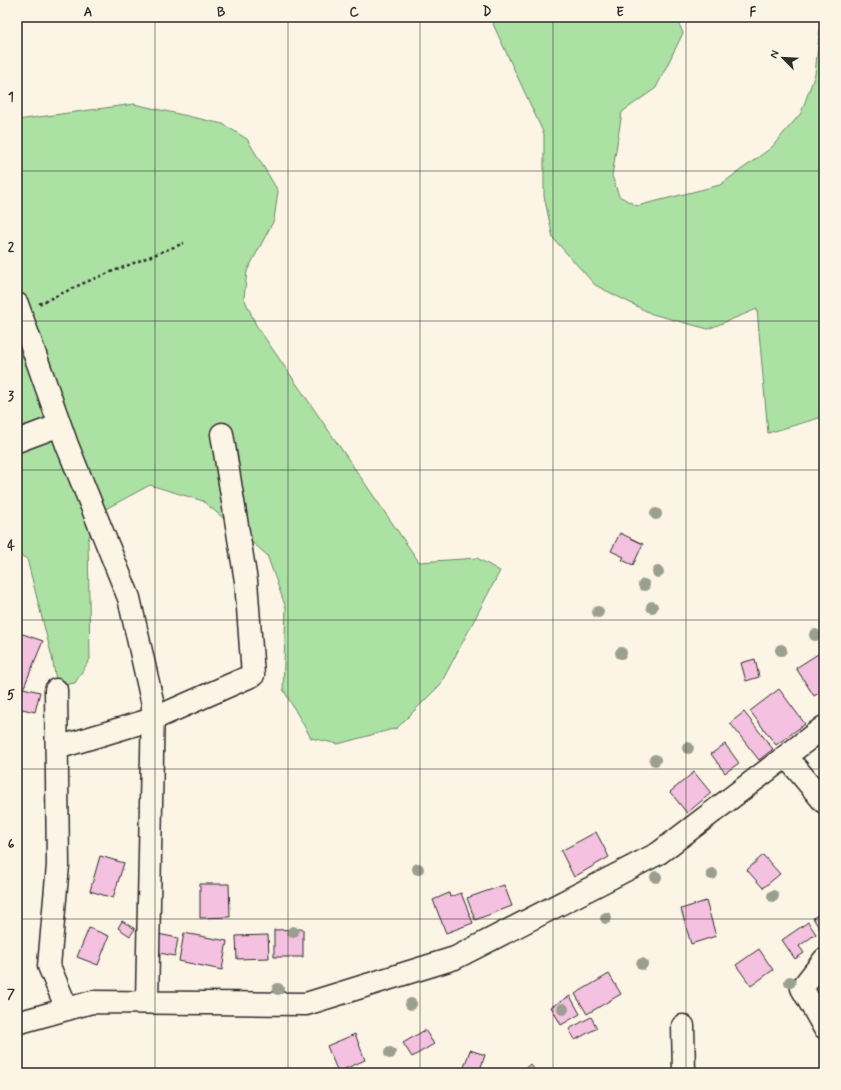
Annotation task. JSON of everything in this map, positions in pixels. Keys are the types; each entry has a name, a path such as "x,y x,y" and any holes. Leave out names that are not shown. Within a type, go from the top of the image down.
{"street":[{"path":"19,308 60,425 129,598 153,705 147,1002"},
{"path":"17,441 60,425"},
{"path":"57,748 153,719 253,675 246,581 222,434"},
{"path":"56,690 58,864 48,966 67,1009"},
{"path":"17,1023 92,1002 306,1004 456,958 659,853 824,727"},
{"path":"786,756 824,802"},
{"path":"824,960 802,988 824,1027"},
{"path":"684,1026 684,1073"}],"path":[{"path":"19,308 184,243"}],"green space":[{"path":"497,17 676,17 683,33 656,88 622,112 612,176 619,196 637,206 720,185 771,148 801,113 815,74 821,17 824,17 824,405 819,418 768,433 757,309 708,329 652,314 595,285 553,238 544,196 544,134 493,24"},
{"path":"134,104 223,124 247,139 278,191 274,220 247,271 244,298 256,325 419,562 477,558 500,571 440,685 397,728 338,744 311,738 283,689 286,608 267,555 203,501 150,485 98,513 88,540 90,659 75,683 57,686 52,657 27,559 17,553 17,120"}],"building":[{"path":"620,533 643,544 633,565 622,560 624,557 611,551"},
{"path":"17,632 43,641 24,687 17,685"},
{"path":"821,652 824,658 824,690 814,696 796,668"},
{"path":"755,659 759,677 746,681 741,663"},
{"path":"23,688 40,692 35,712 18,708"},
{"path":"779,689 805,724 776,745 750,711"},
{"path":"744,712 773,749 759,760 730,723"},
{"path":"725,744 739,763 725,773 711,754"},
{"path":"694,772 711,793 687,813 670,792"},
{"path":"596,832 609,857 574,877 561,851"},
{"path":"763,855 780,874 763,888 747,870"},
{"path":"100,856 124,863 113,898 90,891"},
{"path":"200,884 229,884 230,917 200,918"},
{"path":"504,885 512,906 475,920 467,898"},
{"path":"449,893 450,897 461,893 473,923 446,933 433,900"},
{"path":"706,901 716,936 691,944 681,909"},
{"path":"824,911 824,936 813,918"},
{"path":"122,921 135,929 130,936 118,928"},
{"path":"808,922 816,934 799,946 804,953 795,959 782,940"},
{"path":"89,928 109,936 98,965 77,957"},
{"path":"303,929 303,957 274,957 274,930"},
{"path":"184,933 227,941 222,970 179,961"},
{"path":"158,934 178,938 175,956 154,952"},
{"path":"268,935 269,958 237,959 236,936"},
{"path":"759,949 773,970 751,986 736,965"},
{"path":"609,974 621,994 587,1014 575,994"},
{"path":"570,996 580,1014 561,1025 551,1007"},
{"path":"591,1017 597,1028 575,1040 569,1029"},
{"path":"425,1030 434,1044 412,1057 403,1043"},
{"path":"355,1034 365,1060 338,1072 327,1046"},
{"path":"470,1050 485,1055 479,1073 462,1073"},
{"path":"530,1064 537,1073 520,1073"}]}
